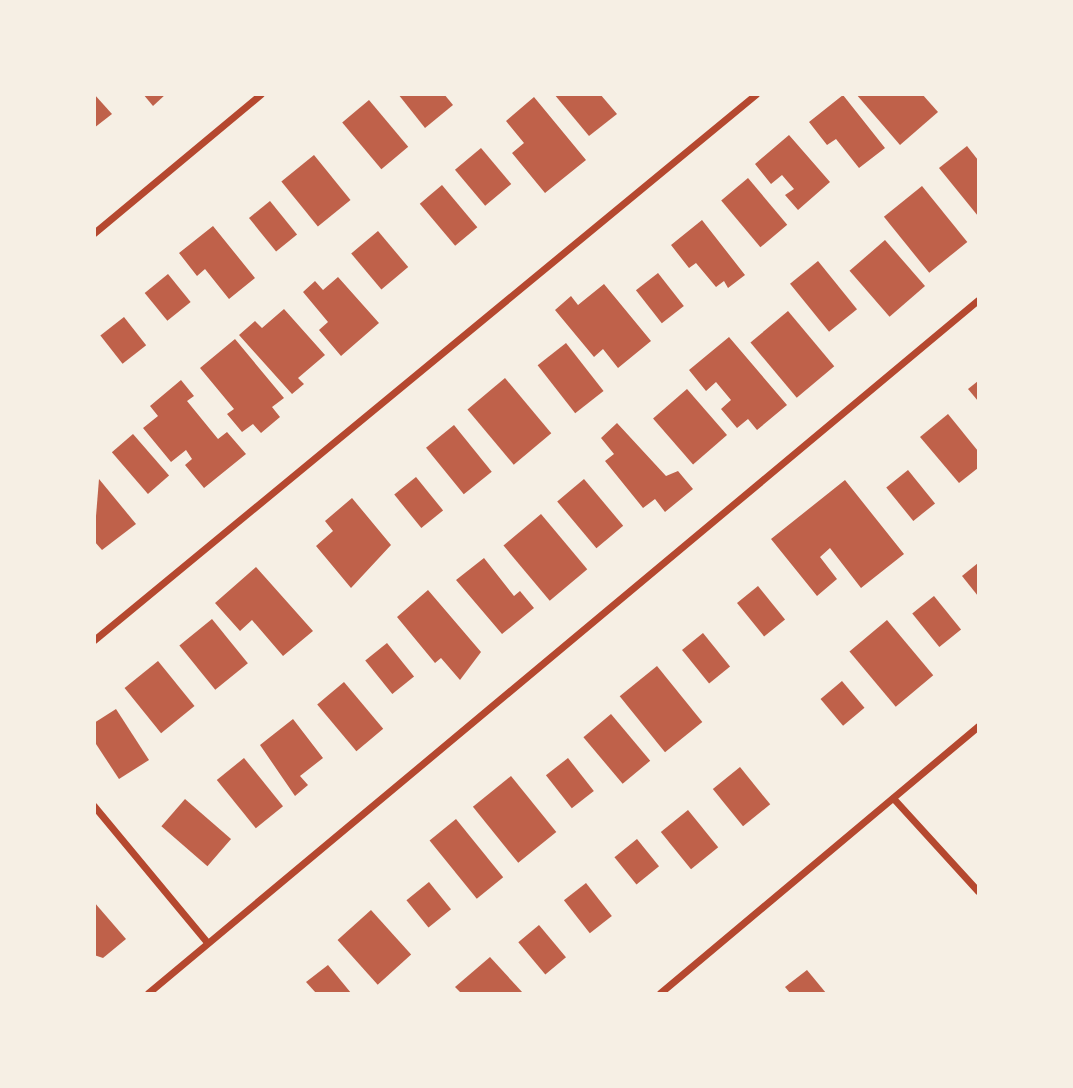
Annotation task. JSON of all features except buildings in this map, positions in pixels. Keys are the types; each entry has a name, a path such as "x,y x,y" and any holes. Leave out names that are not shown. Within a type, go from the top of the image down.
{"street":[{"path":"94,233 261,94"},
{"path":"94,640 757,94"},
{"path":"148,993 978,300"},
{"path":"660,993 978,726"},
{"path":"893,797 978,891"},
{"path":"94,806 207,942"}]}
